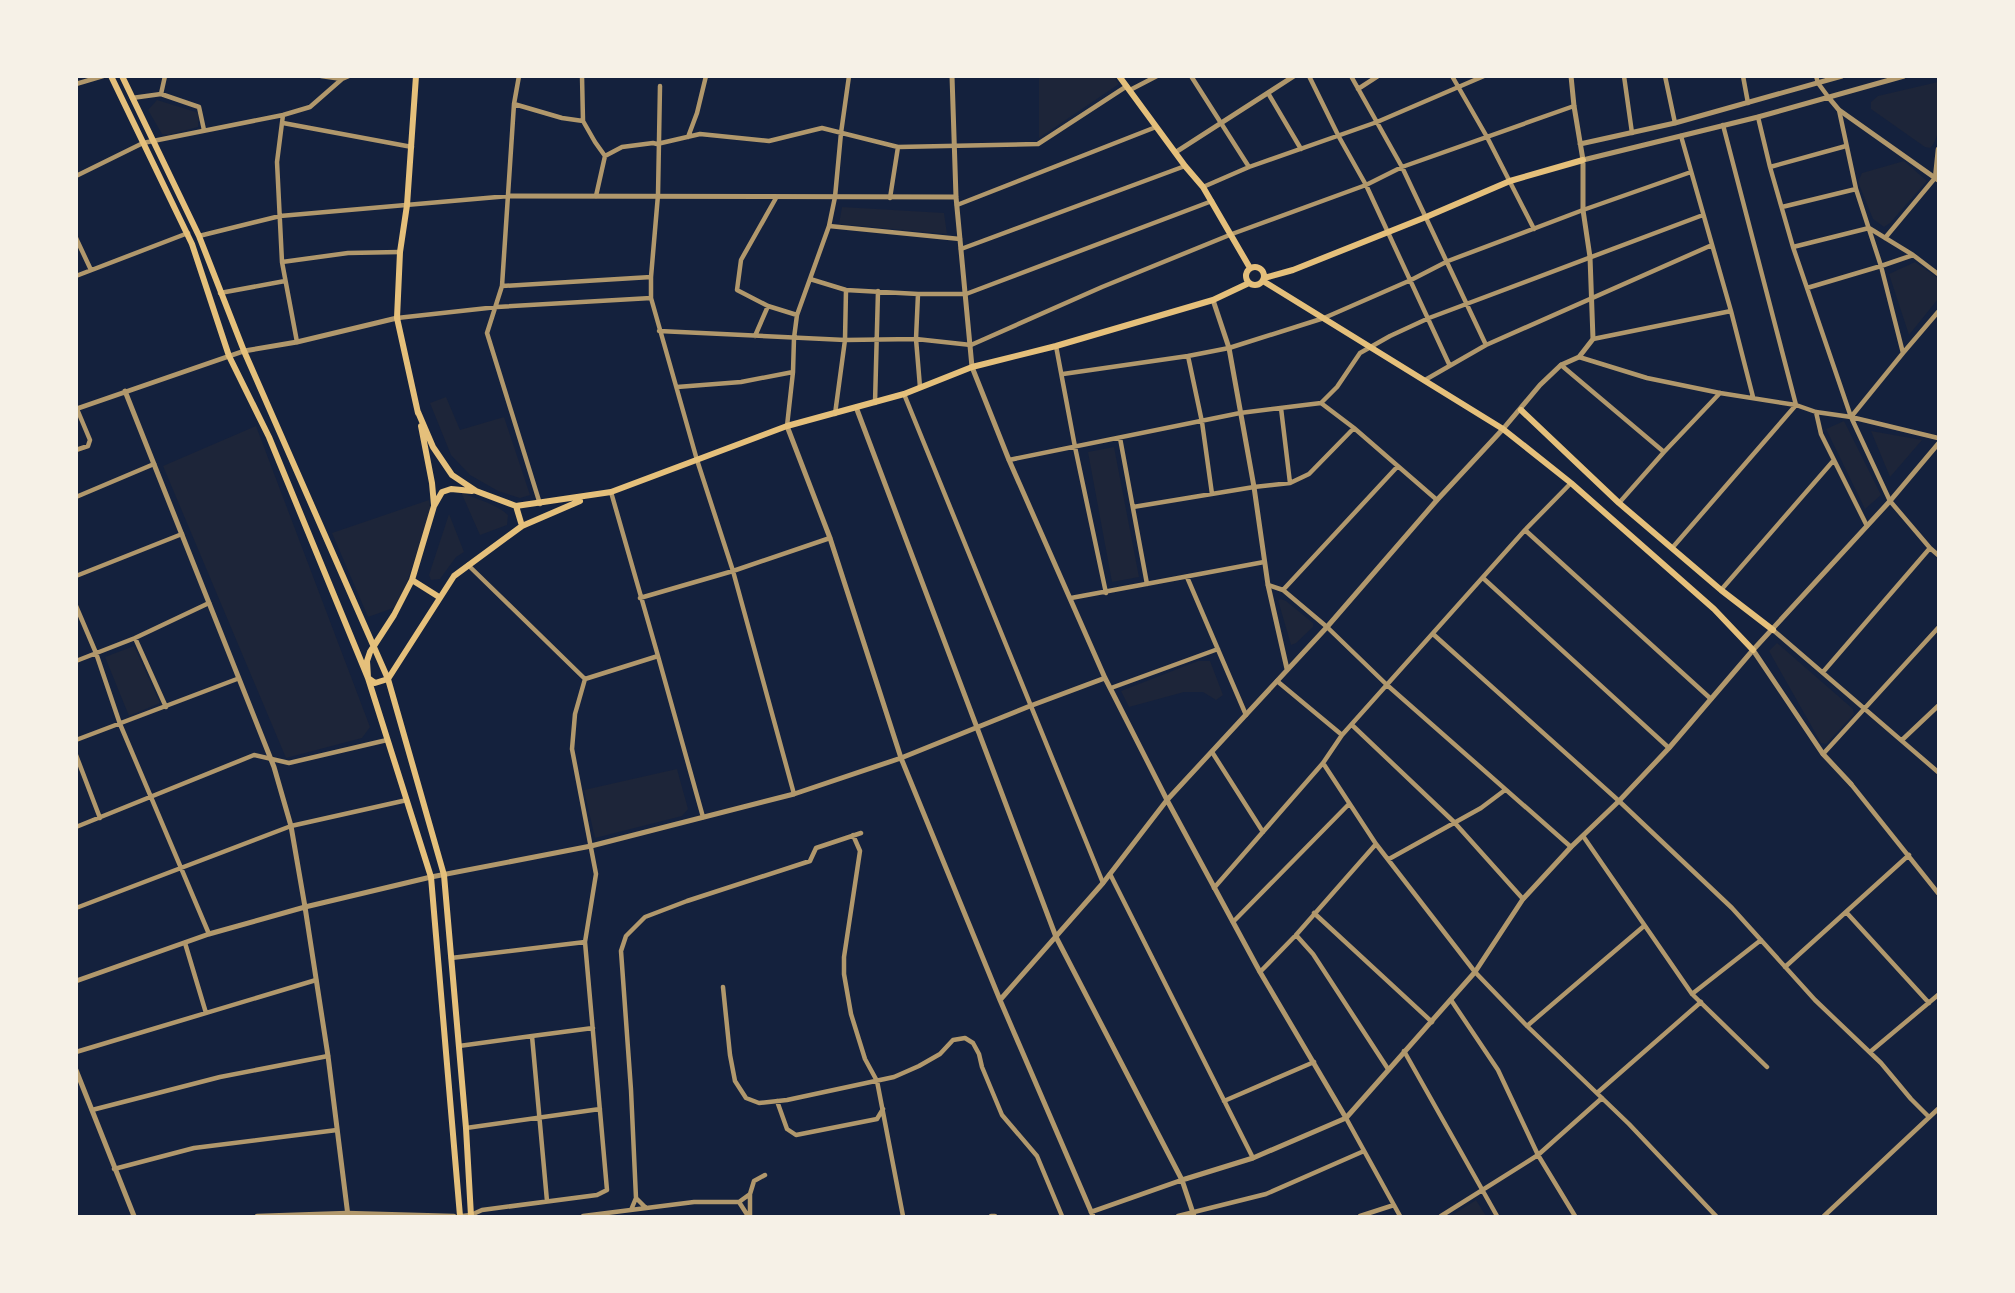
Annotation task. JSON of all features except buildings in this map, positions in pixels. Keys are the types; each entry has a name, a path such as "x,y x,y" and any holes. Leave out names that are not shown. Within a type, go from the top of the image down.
{"main road":[{"path":"111,76 188,233 229,356 269,437 368,678 431,877 461,1216"},
{"path":"122,76 199,236 244,351 388,679 444,874 466,1128 471,1216"},
{"path":"416,76 407,205 400,252 398,318 432,483 434,506"},
{"path":"1119,76 1203,187 1250,268"},
{"path":"1250,268 1246,274 1249,283 1256,286 1263,280 1426,217 1510,181 1583,160"},
{"path":"1250,268 1262,270 1263,280"},
{"path":"1263,280 1503,429 1571,483 1714,609 1754,650"},
{"path":"418,412 433,447 452,475 476,491 516,506 589,497 611,492 787,426 904,394 972,367 1056,346 1213,300 1249,283"},
{"path":"1521,410 1619,503 1721,590 1773,630"},
{"path":"476,491 451,489 442,492 434,506 412,580 394,615 373,645 366,661 368,678 375,683 388,679 454,576 522,526 589,497"},
{"path":"516,506 522,526"},
{"path":"412,580 439,597"}],"street":[{"path":"76,84 103,76"},
{"path":"161,94 165,76"},
{"path":"321,76 342,79"},
{"path":"76,176 143,143 204,129 284,115 310,106 342,79 349,76"},
{"path":"519,76 514,104 502,286 487,333 540,504"},
{"path":"582,76 583,121 605,156 596,196"},
{"path":"688,137 697,113 706,76"},
{"path":"849,76 841,133 836,197 829,226 797,315 794,372 787,426 830,538 901,758 1000,1000 1092,1214 1182,1180 1253,1158 1346,1118 1475,972 1523,899 1669,748 1754,650 1890,501 1938,444"},
{"path":"952,76 956,197 972,367 1009,460 1110,688 1167,800 1260,972 1314,1062 1400,1216"},
{"path":"605,156 622,147 657,144 700,134 769,141 822,128 898,147 1038,144 1128,88 1157,76"},
{"path":"1191,76 1249,167"},
{"path":"1176,152 1294,76"},
{"path":"1309,76 1389,231 1449,364"},
{"path":"1350,76 1402,167 1486,345"},
{"path":"1358,89 1378,76"},
{"path":"1452,76 1487,137 1534,229"},
{"path":"1203,187 1249,167 1377,122 1484,76"},
{"path":"1571,76 1583,160 1583,210 1590,256 1593,339"},
{"path":"1624,76 1632,133"},
{"path":"1665,76 1675,123"},
{"path":"1743,76 1748,103"},
{"path":"1580,144 1675,123 1748,103 1817,80 1842,76"},
{"path":"1583,160 1758,117 1904,76"},
{"path":"1817,80 1839,110 1936,179"},
{"path":"660,86 657,144 658,195 651,298 697,460 733,571 795,794"},
{"path":"1268,93 1301,149"},
{"path":"132,98 161,94 199,107 204,129"},
{"path":"514,104 562,118 583,121"},
{"path":"660,331 845,340 916,339 970,345 1102,287 1232,234 1366,184 1402,167 1574,106"},
{"path":"1839,110 1856,189 1881,266 1902,353"},
{"path":"284,115 277,162 282,262 297,342"},
{"path":"1758,117 1793,247 1851,417 1890,501 1938,555"},
{"path":"283,123 412,147"},
{"path":"1723,125 1796,405"},
{"path":"957,205 1156,127"},
{"path":"1681,136 1753,397"},
{"path":"1770,167 1845,146"},
{"path":"890,198 898,147"},
{"path":"1885,238 1936,179 1938,149"},
{"path":"961,249 1185,166"},
{"path":"1063,374 1188,357 1230,348 1324,318 1411,280 1448,261 1691,172"},
{"path":"1782,207 1856,189"},
{"path":"199,236 280,216 509,196 956,197"},
{"path":"776,198 741,260 737,290 768,306 797,315"},
{"path":"810,279 846,290 966,294 1212,201"},
{"path":"1009,460 1240,413 1321,403 1337,387 1360,353 1370,346 1429,318 1703,215"},
{"path":"829,226 960,239"},
{"path":"1793,247 1869,228 1913,255 1938,274"},
{"path":"76,276 188,233"},
{"path":"76,238 92,270"},
{"path":"1425,380 1449,364 1486,345 1712,245"},
{"path":"282,262 348,253 400,252"},
{"path":"1807,288 1913,255"},
{"path":"502,286 651,277"},
{"path":"220,292 285,281"},
{"path":"835,414 845,340 846,290"},
{"path":"875,402 878,291"},
{"path":"918,294 916,339 920,387"},
{"path":"76,450 88,446 90,440 77,409 244,351 297,342 398,318 497,307 651,298"},
{"path":"1213,300 1230,348 1268,585 1287,669"},
{"path":"755,336 768,306"},
{"path":"1000,1000 1103,883 1167,800 1327,627 1437,500 1521,410 1540,385 1561,365 1579,357 1593,339 1731,311"},
{"path":"1851,417 1938,312"},
{"path":"1056,346 1106,593"},
{"path":"1188,357 1202,422 1212,495"},
{"path":"1579,357 1647,378 1796,405 1816,412 1851,417 1938,438"},
{"path":"1561,365 1664,452"},
{"path":"677,387 741,382 794,372"},
{"path":"125,391 270,758 291,826 328,1056 348,1215"},
{"path":"1619,503 1720,393"},
{"path":"904,394 1103,883"},
{"path":"1321,403 1354,428 1437,500"},
{"path":"1672,547 1796,405"},
{"path":"856,407 1056,937 1182,1180 1193,1214"},
{"path":"1281,408 1290,483"},
{"path":"1816,412 1821,434 1867,526"},
{"path":"1132,507 1290,483 1309,474 1354,428"},
{"path":"1120,438 1148,584"},
{"path":"1721,590 1834,460"},
{"path":"76,497 154,464"},
{"path":"1283,590 1397,467"},
{"path":"1214,888 1323,763 1342,735 1525,530 1571,483"},
{"path":"611,492 703,818"},
{"path":"1525,530 1711,699"},
{"path":"76,576 182,534"},
{"path":"640,598 733,571 830,538"},
{"path":"1823,672 1930,548"},
{"path":"1071,598 1264,562"},
{"path":"468,565 585,679"},
{"path":"1187,577 1246,715"},
{"path":"1483,578 1669,748"},
{"path":"1268,585 1283,590 1327,627 1387,685 1571,847"},
{"path":"76,661 135,638 209,603"},
{"path":"76,606 96,653 120,724 209,934"},
{"path":"1823,754 1938,628"},
{"path":"1773,630 1938,772"},
{"path":"1433,634 1619,801 1732,908 1815,1000 1870,1052 1929,1117"},
{"path":"135,638 166,706"},
{"path":"1110,688 1218,649"},
{"path":"1754,650 1823,754 1851,784 1938,893"},
{"path":"585,679 658,656"},
{"path":"76,981 209,934 305,907 444,874 591,846 795,794 901,758 1105,678"},
{"path":"76,740 237,679"},
{"path":"461,1216 471,1216 482,1210 597,1195 608,1190 585,942 596,874 572,749 575,714 585,679"},
{"path":"1277,681 1342,735"},
{"path":"1902,740 1938,706"},
{"path":"1352,725 1454,822 1523,899"},
{"path":"76,827 254,755 289,764 387,740"},
{"path":"1212,752 1263,832"},
{"path":"76,755 100,818"},
{"path":"1323,763 1376,844 1475,972 1602,1098 1716,1216"},
{"path":"1389,859 1481,808 1505,790"},
{"path":"76,908 291,826 407,800"},
{"path":"1233,922 1349,804"},
{"path":"631,1210 636,1198 632,1090 621,951 626,936 645,917 810,861 816,848 861,833"},
{"path":"853,835 860,851 844,957 844,974 851,1014 865,1059 877,1081 888,1128 903,1216"},
{"path":"1583,836 1692,994 1767,1067"},
{"path":"1260,972 1376,844"},
{"path":"1785,967 1909,855"},
{"path":"1110,873 1253,1158"},
{"path":"1846,912 1929,1003"},
{"path":"1314,913 1432,1022"},
{"path":"1527,1026 1644,926"},
{"path":"1296,934 1313,954 1388,1069"},
{"path":"1692,994 1761,940"},
{"path":"451,958 585,942"},
{"path":"185,943 206,1013"},
{"path":"76,1052 316,980"},
{"path":"723,987 735,1080 746,1098 759,1103 894,1077 940,1054 953,1040 964,1038 973,1042 1002,1115 1037,1156 1062,1216"},
{"path":"1870,1052 1938,994"},
{"path":"1451,1000 1498,1070 1538,1155 1575,1216"},
{"path":"1597,1093 1701,1002"},
{"path":"459,1046 593,1028"},
{"path":"532,1036 547,1201"},
{"path":"1404,1051 1497,1216"},
{"path":"92,1110 220,1077 328,1056"},
{"path":"1224,1101 1314,1062"},
{"path":"76,1070 134,1216"},
{"path":"1441,1216 1538,1155 1602,1098"},
{"path":"777,1101 788,1129 796,1135 877,1119 883,1109"},
{"path":"466,1128 600,1109"},
{"path":"1824,1216 1938,1109"},
{"path":"877,1119 888,1128"},
{"path":"114,1168 194,1148 337,1130"},
{"path":"1178,1216 1266,1194 1364,1151"},
{"path":"749,1216 750,1194 754,1181 765,1175"},
{"path":"583,1216 694,1202 739,1202 750,1194"},
{"path":"636,1198 645,1208"},
{"path":"739,1202 749,1216"},
{"path":"1360,1216 1394,1205"},
{"path":"257,1216 454,1216"}],"shaded area":[{"path":"1039,77 1114,77 1119,84 1039,138"},
{"path":"1938,82 1939,127 1930,148 1925,147 1871,109 1871,102 1878,96"},
{"path":"157,100 199,113 198,127 168,135 162,134 148,110"},
{"path":"1904,161 1927,181 1884,227 1873,219 1858,182 1862,173"},
{"path":"842,207 944,213 947,234 839,224"},
{"path":"1915,262 1938,278 1938,299 1909,335 1889,274"},
{"path":"446,397 460,430 504,417 530,495 520,498 498,491 470,475 451,455 430,403"},
{"path":"1844,421 1881,495 1865,509 1826,429"},
{"path":"256,426 370,727 362,738 286,758 163,466"},
{"path":"1871,431 1922,440 1890,477"},
{"path":"1114,447 1139,577 1112,582 1088,452"},
{"path":"461,492 503,511 508,515 507,525 480,535"},
{"path":"429,500 431,511 399,606 368,617 332,533"},
{"path":"449,514 464,552 456,557 440,579 431,580 429,575"},
{"path":"1281,599 1313,623 1313,627 1291,645 1278,600"},
{"path":"1777,643 1853,709 1854,714 1826,744 1821,743 1769,651"},
{"path":"134,646 160,703 129,716 105,657"},
{"path":"1198,661 1210,661 1223,695 1216,700 1203,692 1184,692 1129,707 1121,691"},
{"path":"677,769 688,809 682,816 595,838 584,790"},
{"path":"1476,1200 1486,1216 1451,1216"}]}
